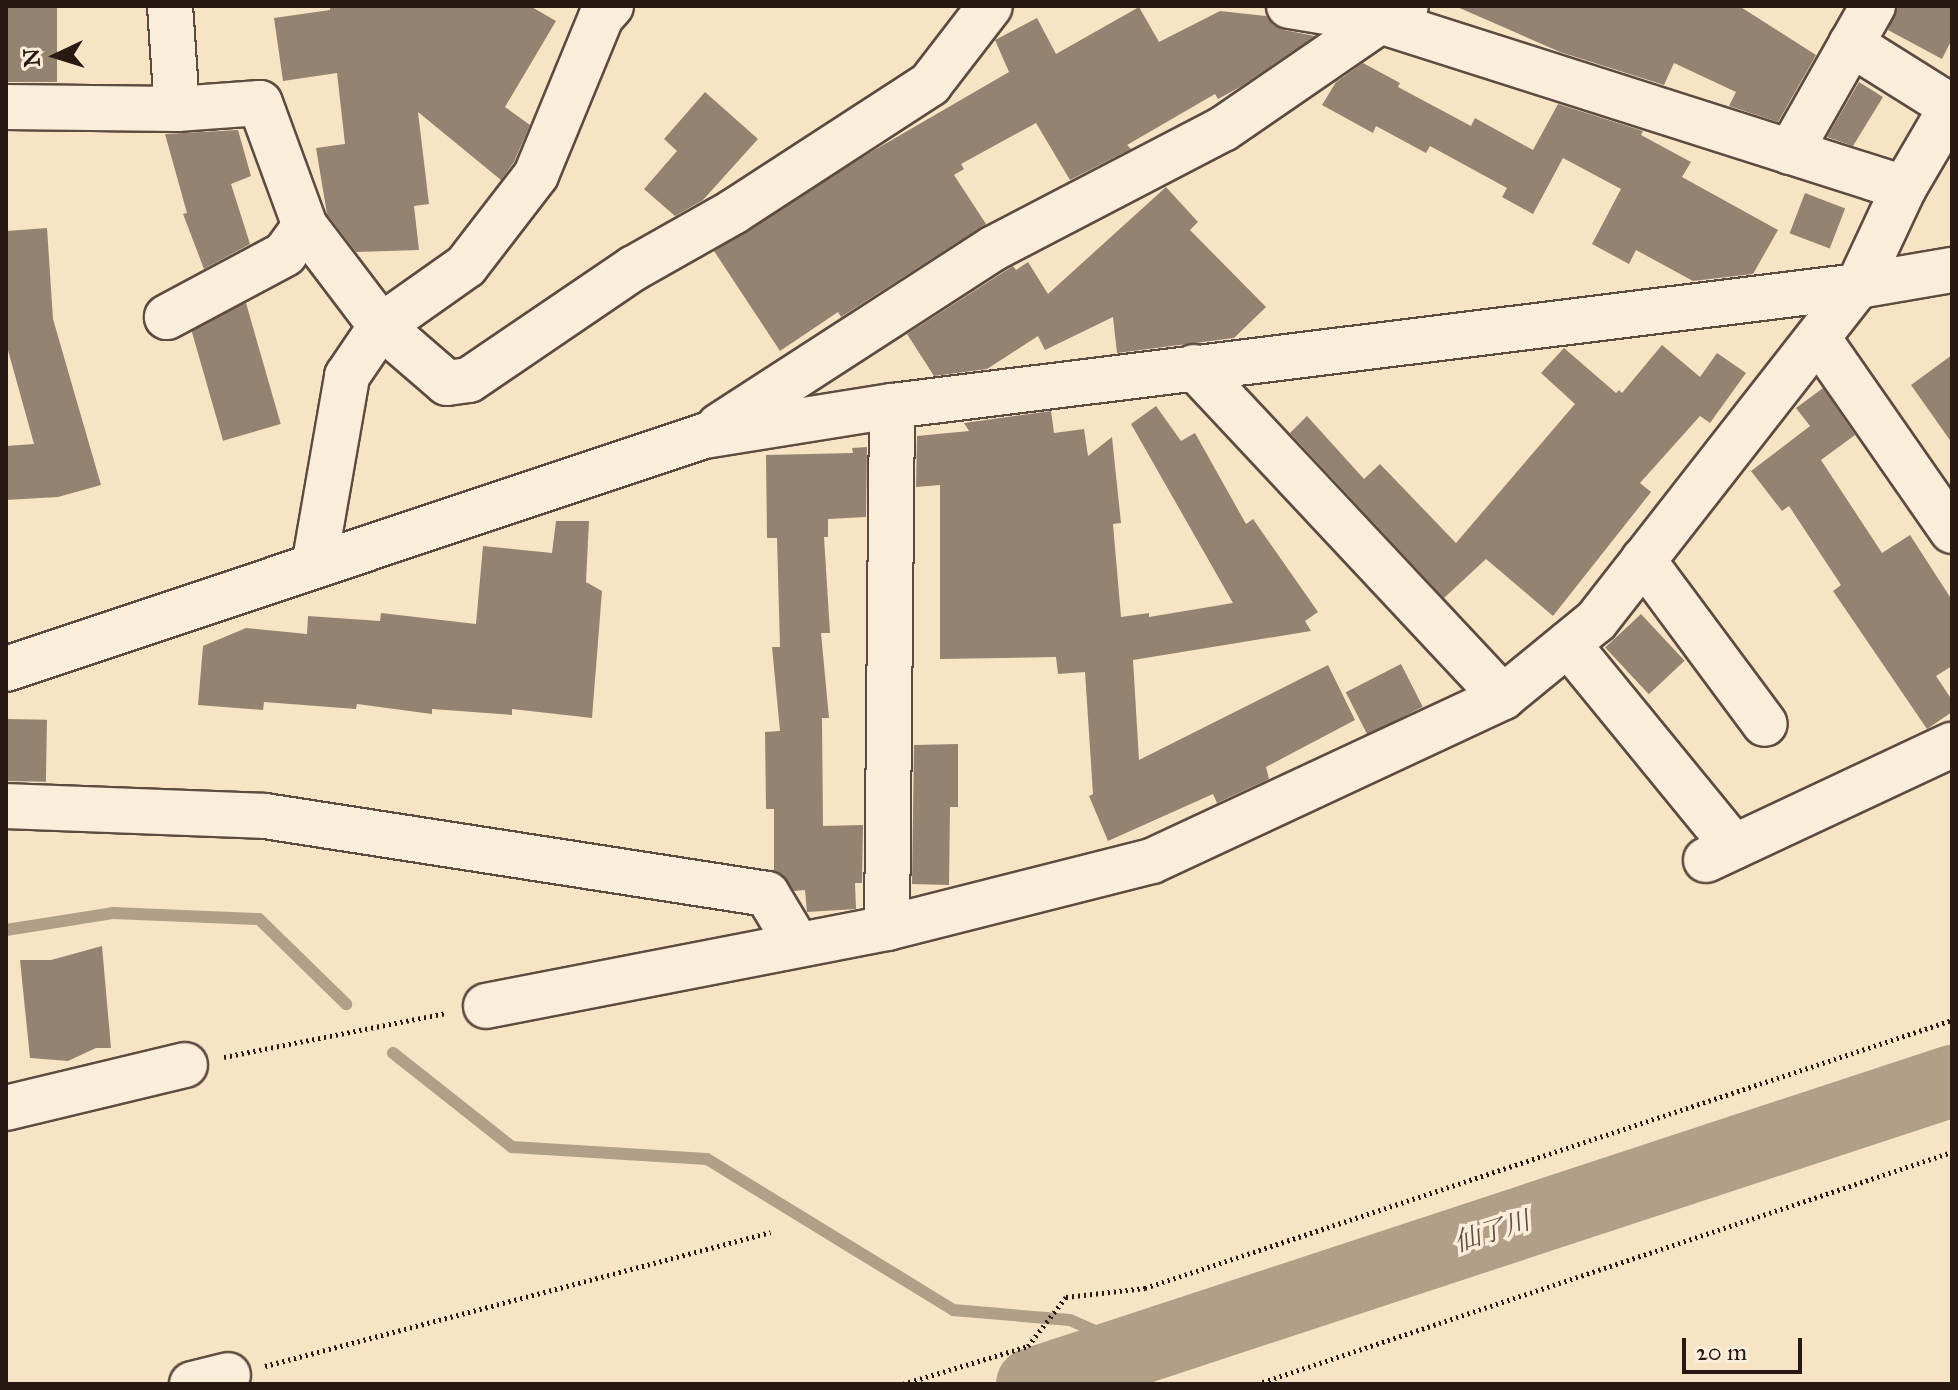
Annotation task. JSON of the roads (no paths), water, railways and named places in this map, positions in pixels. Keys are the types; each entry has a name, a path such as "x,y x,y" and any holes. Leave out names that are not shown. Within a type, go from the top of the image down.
{"street":[{"path":"170,6 177,109"},
{"path":"314,566 347,376 381,326 466,266 536,175 601,17 611,6"},
{"path":"6,107 177,109 260,103 305,226 381,326 447,383 469,380 634,268 733,212 930,84 990,6"},
{"path":"1289,6 1393,14 1790,152 1904,188"},
{"path":"1790,152 1873,6"},
{"path":"704,436 994,248 1223,129 1393,14"},
{"path":"486,1006 887,928 1152,861 1503,697 1596,621 1858,286 1904,188 1952,107 1851,44"},
{"path":"167,317 285,254 305,226"},
{"path":"6,669 704,436 892,406 1858,286 1952,270"},
{"path":"1818,338 1952,531"},
{"path":"1194,367 1503,697"},
{"path":"887,928 892,406"},
{"path":"1643,560 1765,724"},
{"path":"1568,644 1720,854 1952,745"},
{"path":"6,806 265,816 767,894 785,946"},
{"path":"6,1108 185,1065"}],"waterway":[{"path":"6,930 113,913 259,919 346,1004"},
{"path":"393,1053 512,1147 707,1159 953,1310 1070,1320 1136,1349"},
{"name":"仙了川","path":"1032,1384 1952,1081"}]}
